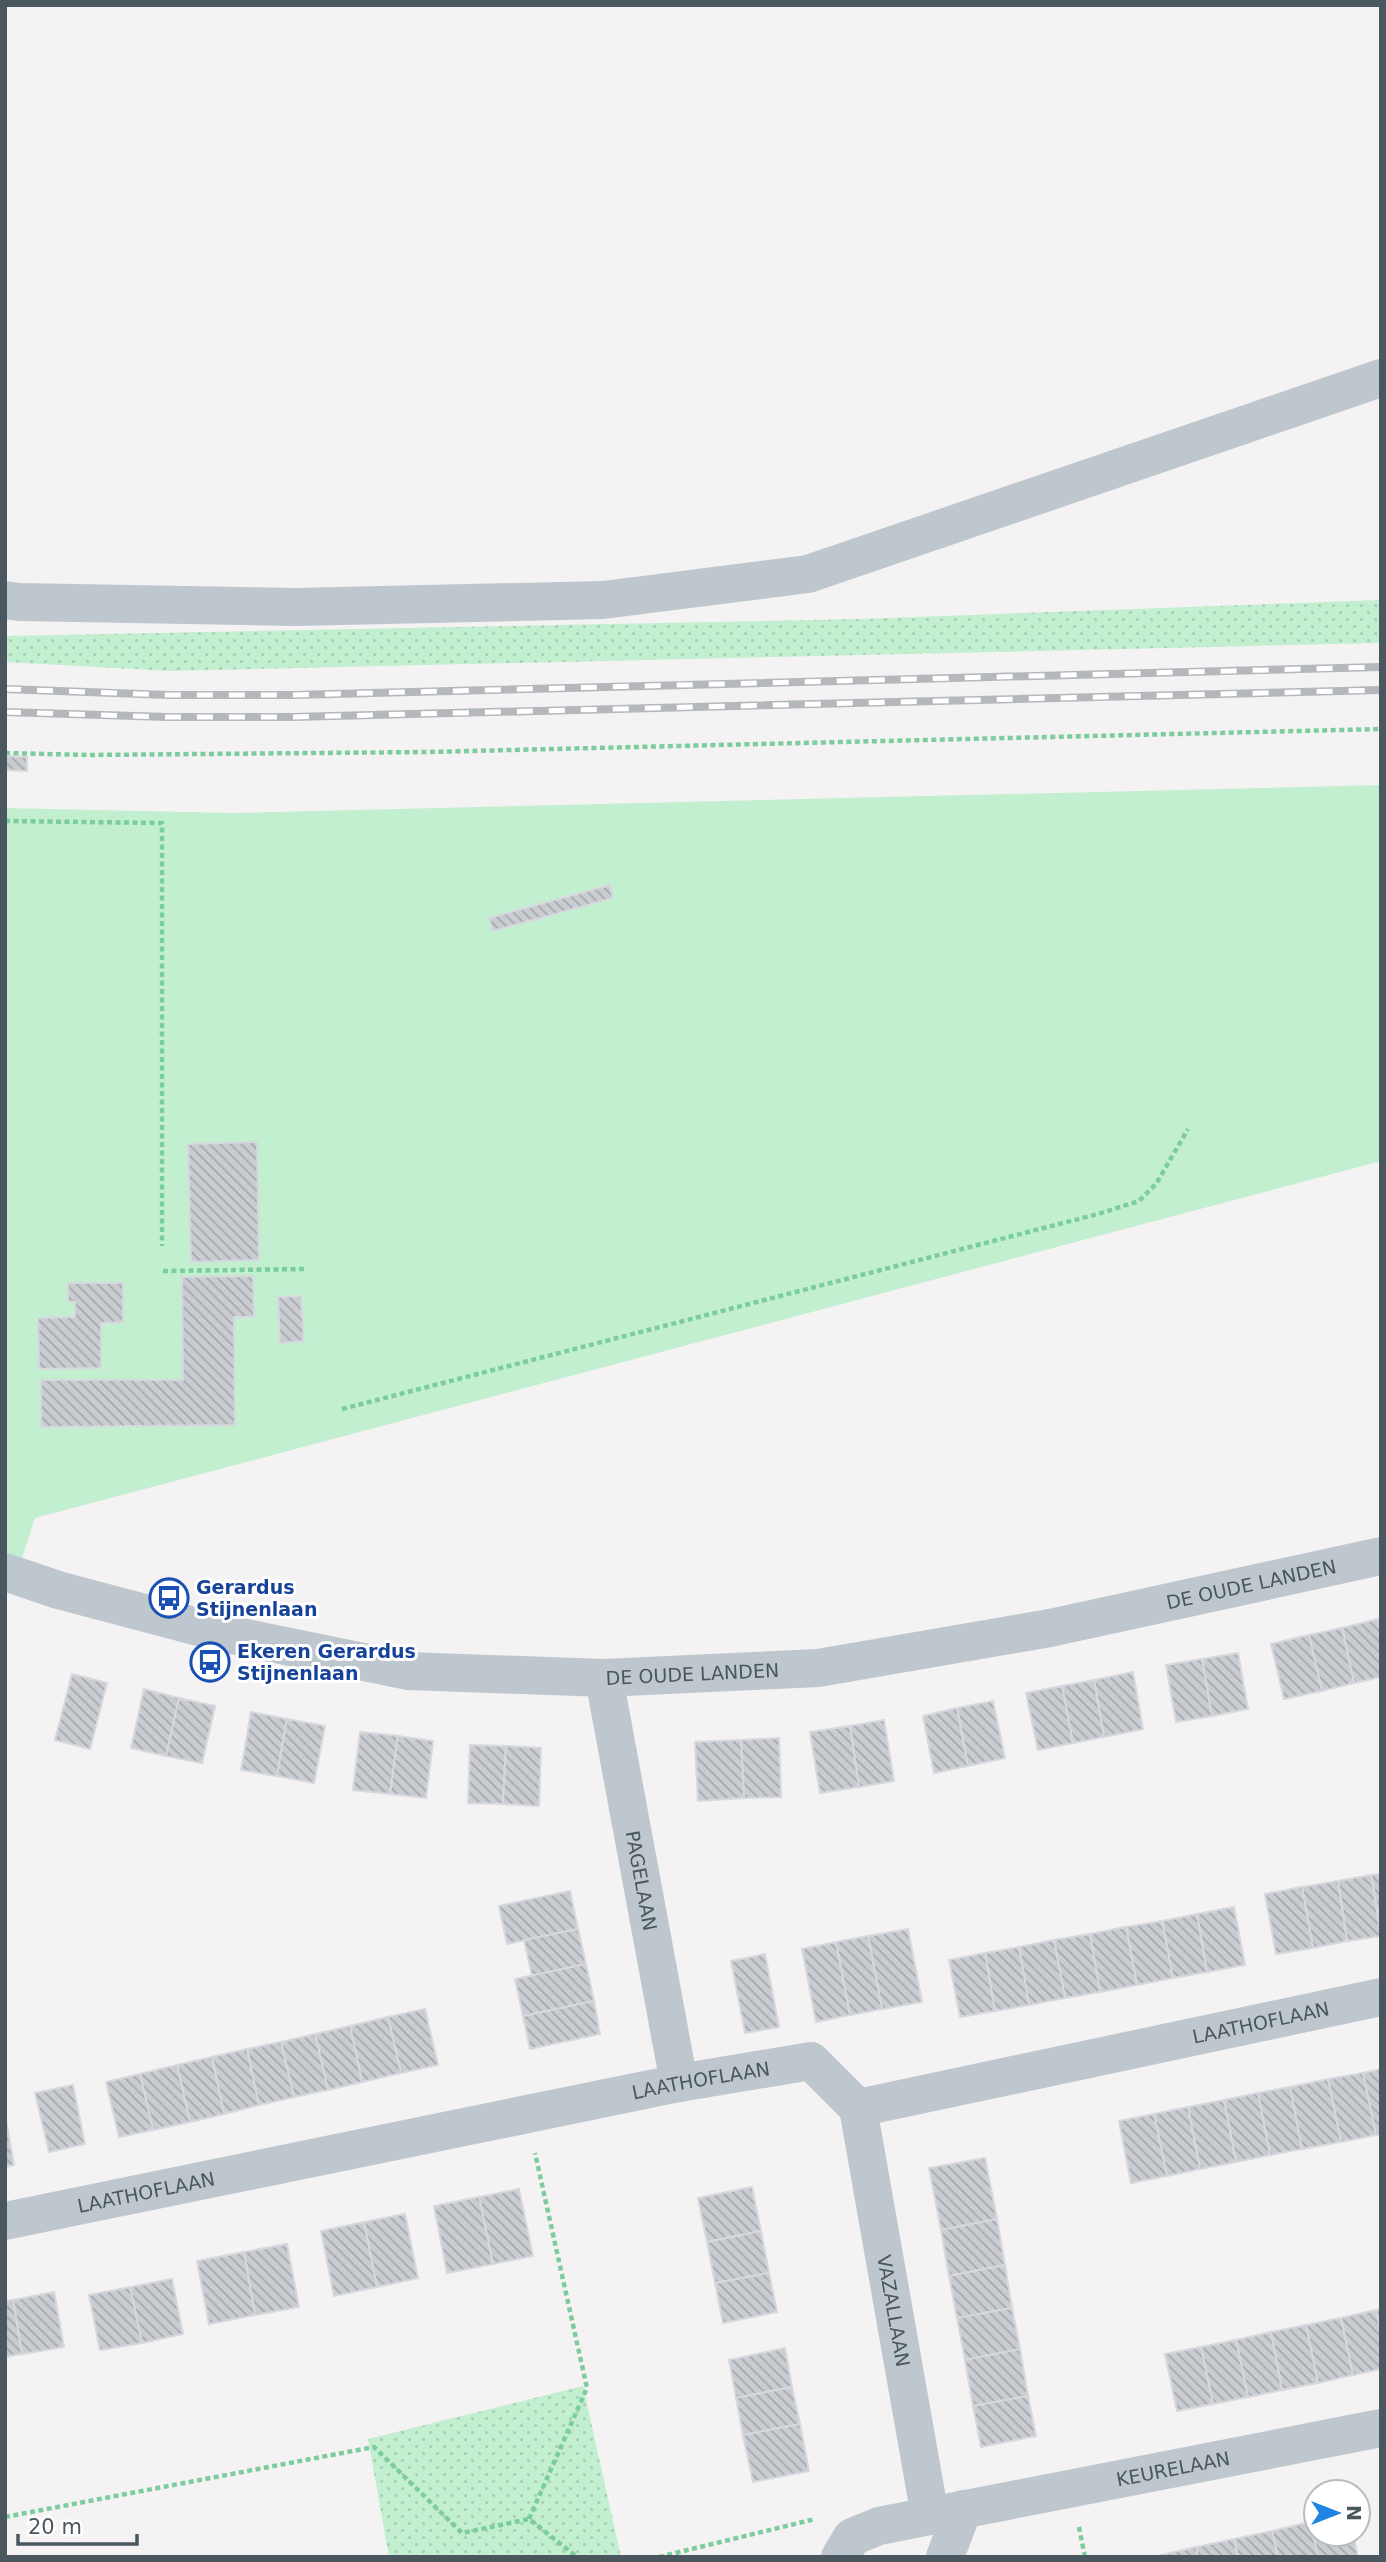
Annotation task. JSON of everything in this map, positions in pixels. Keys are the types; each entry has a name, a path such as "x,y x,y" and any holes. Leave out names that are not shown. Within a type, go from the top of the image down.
{"street":[{"path":"5,600 296,607 603,600 808,574 1381,378"},
{"name":"DE OUDE LANDEN","path":"5,1572 58,1590 217,1632 408,1671 604,1678 818,1668 1050,1628 1381,1556"},
{"name":"PAGELAAN","path":"604,1678 680,2083"},
{"name":"LAATHOFLAAN","path":"5,2221 680,2083 811,2061 858,2108 1381,1997"},
{"name":"VAZALLAAN","path":"858,2108 947,2513"},
{"name":"KEURELAAN","path":"840,2557 852,2537 879,2526 1381,2428"},
{"path":"945,2557 947,2513"}],"path":[{"path":"5,753 102,755 428,752 1381,729"},
{"path":"5,821 162,823 162,1246"},
{"path":"342,1409 1098,1214 1139,1201 1156,1184 1188,1129"},
{"path":"163,1271 306,1269"},
{"path":"527,2114 587,2388 529,2519"},
{"path":"5,2517 374,2447 462,2533 529,2519"},
{"path":"529,2519 577,2557"},
{"path":"659,2557 814,2519 879,2526"}],"green space":[{"path":"1381,600 1381,643 169,671 5,662 5,636 861,619"},
{"path":"1381,785 1381,1161 35,1518 22,1558 5,1552 5,808 233,813"},
{"path":"583,2386 621,2557 389,2557 368,2439"}],"building":[{"path":"5,756 27,757 27,771 5,770"},
{"path":"610,885 613,898 493,931 489,918"},
{"path":"257,1142 259,1260 191,1262 188,1144"},
{"path":"253,1276 254,1317 234,1317 235,1425 41,1427 41,1380 183,1380 182,1277"},
{"path":"68,1283 123,1283 123,1322 101,1323 101,1368 39,1369 38,1318 75,1317 75,1302 68,1301"},
{"path":"301,1296 304,1341 280,1343 278,1297"},
{"path":"1378,1619 1381,1631 1381,1677 1354,1683 1342,1628"},
{"path":"1342,1628 1354,1683 1322,1691 1309,1635"},
{"path":"1309,1635 1322,1691 1284,1699 1271,1644"},
{"path":"1238,1653 1248,1709 1212,1716 1202,1659"},
{"path":"1202,1659 1212,1716 1176,1722 1166,1665"},
{"path":"1133,1672 1143,1729 1104,1737 1094,1680"},
{"path":"72,1674 107,1683 90,1749 55,1740"},
{"path":"1094,1680 1104,1737 1073,1743 1062,1686"},
{"path":"1062,1686 1073,1743 1038,1750 1026,1693"},
{"path":"144,1689 179,1698 166,1756 131,1748"},
{"path":"179,1698 215,1706 202,1763 166,1756"},
{"path":"993,1701 1005,1758 968,1766 957,1708"},
{"path":"957,1708 968,1766 934,1773 923,1716"},
{"path":"251,1712 287,1719 277,1776 241,1770"},
{"path":"287,1719 325,1726 314,1783 277,1776"},
{"path":"884,1720 894,1781 859,1787 850,1726"},
{"path":"850,1726 859,1787 820,1793 810,1732"},
{"path":"360,1732 398,1736 390,1794 353,1790"},
{"path":"398,1736 433,1741 426,1798 390,1794"},
{"path":"779,1738 781,1797 744,1798 741,1740"},
{"path":"741,1740 744,1798 698,1801 695,1742"},
{"path":"470,1745 506,1746 503,1804 468,1803"},
{"path":"506,1746 541,1748 539,1806 503,1804"},
{"path":"1381,1874 1381,1928 1371,1875"},
{"path":"1371,1875 1381,1936 1347,1941 1338,1881"},
{"path":"1338,1881 1347,1941 1313,1948 1302,1887"},
{"path":"1302,1887 1313,1948 1276,1954 1265,1894"},
{"path":"570,1891 578,1929 507,1944 499,1906"},
{"path":"1234,1907 1245,1965 1207,1972 1197,1914"},
{"path":"1197,1914 1207,1972 1173,1978 1162,1921"},
{"path":"1162,1921 1173,1978 1137,1985 1126,1927"},
{"path":"1126,1927 1137,1985 1100,1992 1090,1934"},
{"path":"578,1929 586,1964 532,1976 524,1940"},
{"path":"908,1929 922,2002 882,2009 868,1936"},
{"path":"1090,1934 1100,1992 1065,1998 1054,1940"},
{"path":"868,1936 882,2009 850,2015 836,1942"},
{"path":"1054,1940 1065,1998 1029,2005 1019,1947"},
{"path":"836,1942 850,2015 816,2022 802,1949"},
{"path":"1019,1947 1029,2005 995,2011 985,1953"},
{"path":"985,1953 995,2011 960,2017 949,1960"},
{"path":"765,1954 779,2027 745,2033 731,1961"},
{"path":"586,1964 594,2001 523,2016 515,1979"},
{"path":"594,2001 600,2034 530,2049 523,2016"},
{"path":"425,2009 438,2065 401,2073 388,2017"},
{"path":"388,2017 401,2073 362,2082 350,2026"},
{"path":"350,2026 362,2082 328,2090 315,2034"},
{"path":"315,2034 328,2090 294,2097 281,2042"},
{"path":"281,2042 294,2097 259,2105 247,2049"},
{"path":"247,2049 259,2105 224,2114 212,2057"},
{"path":"212,2057 224,2114 190,2122 177,2065"},
{"path":"177,2065 190,2122 153,2130 140,2074"},
{"path":"1381,2069 1381,2134 1376,2135 1363,2073"},
{"path":"1363,2073 1376,2135 1341,2142 1328,2079"},
{"path":"140,2074 153,2130 119,2137 106,2082"},
{"path":"1328,2079 1341,2142 1302,2149 1290,2087"},
{"path":"73,2085 85,2144 49,2152 35,2093"},
{"path":"1290,2087 1302,2149 1270,2155 1258,2093"},
{"path":"1258,2093 1270,2155 1236,2162 1224,2100"},
{"path":"1224,2100 1236,2162 1200,2169 1188,2107"},
{"path":"1188,2107 1200,2169 1167,2176 1154,2114"},
{"path":"5,2114 14,2165 5,2167"},
{"path":"1154,2114 1167,2176 1131,2183 1119,2121"},
{"path":"985,2158 997,2219 941,2230 929,2168"},
{"path":"752,2187 761,2231 707,2242 698,2198"},
{"path":"519,2189 533,2256 493,2264 479,2197"},
{"path":"479,2197 493,2264 447,2273 434,2206"},
{"path":"405,2214 418,2278 377,2287 364,2222"},
{"path":"997,2219 1005,2265 949,2276 941,2230"},
{"path":"364,2222 377,2287 334,2296 321,2231"},
{"path":"761,2231 769,2273 715,2283 707,2242"},
{"path":"287,2244 299,2307 255,2315 244,2252"},
{"path":"244,2252 255,2315 209,2324 197,2261"},
{"path":"1005,2265 1012,2308 957,2318 949,2276"},
{"path":"769,2273 777,2312 723,2323 715,2283"},
{"path":"172,2279 183,2334 142,2343 130,2287"},
{"path":"130,2287 142,2343 100,2350 89,2295"},
{"path":"54,2292 64,2347 22,2354 13,2300"},
{"path":"13,2300 22,2354 5,2357 5,2301"},
{"path":"1012,2308 1020,2349 965,2360 957,2318"},
{"path":"1381,2309 1381,2333 1376,2310"},
{"path":"1376,2310 1381,2333 1381,2369 1353,2375 1341,2318"},
{"path":"1341,2318 1353,2375 1318,2383 1306,2325"},
{"path":"1306,2325 1318,2383 1282,2390 1271,2332"},
{"path":"1271,2332 1282,2390 1248,2397 1236,2340"},
{"path":"1236,2340 1248,2397 1213,2404 1201,2347"},
{"path":"1201,2347 1213,2404 1177,2411 1165,2354"},
{"path":"785,2348 792,2387 736,2398 729,2360"},
{"path":"1020,2349 1028,2396 973,2406 965,2360"},
{"path":"792,2387 800,2424 743,2435 736,2398"},
{"path":"1028,2396 1036,2436 981,2447 973,2406"},
{"path":"800,2424 809,2471 753,2482 743,2435"},
{"path":"1302,2524 1302,2548 1316,2548 1318,2557 1278,2557 1272,2531"},
{"path":"1272,2531 1278,2557 1238,2557 1234,2539"},
{"path":"1234,2539 1238,2557 1198,2557 1196,2547"},
{"path":"1196,2547 1198,2557 1157,2556"},
{"path":"1316,2548 1356,2548 1358,2557 1318,2557"}],"railway":[{"path":"5,689 168,695 293,695 1381,667"},
{"path":"5,712 167,717 293,717 1381,690"}],"place":[{"name":"Gerardus Stijnenlaan","path":"169,1598"},
{"name":"Ekeren Gerardus Stijnenlaan","path":"210,1662"}]}
